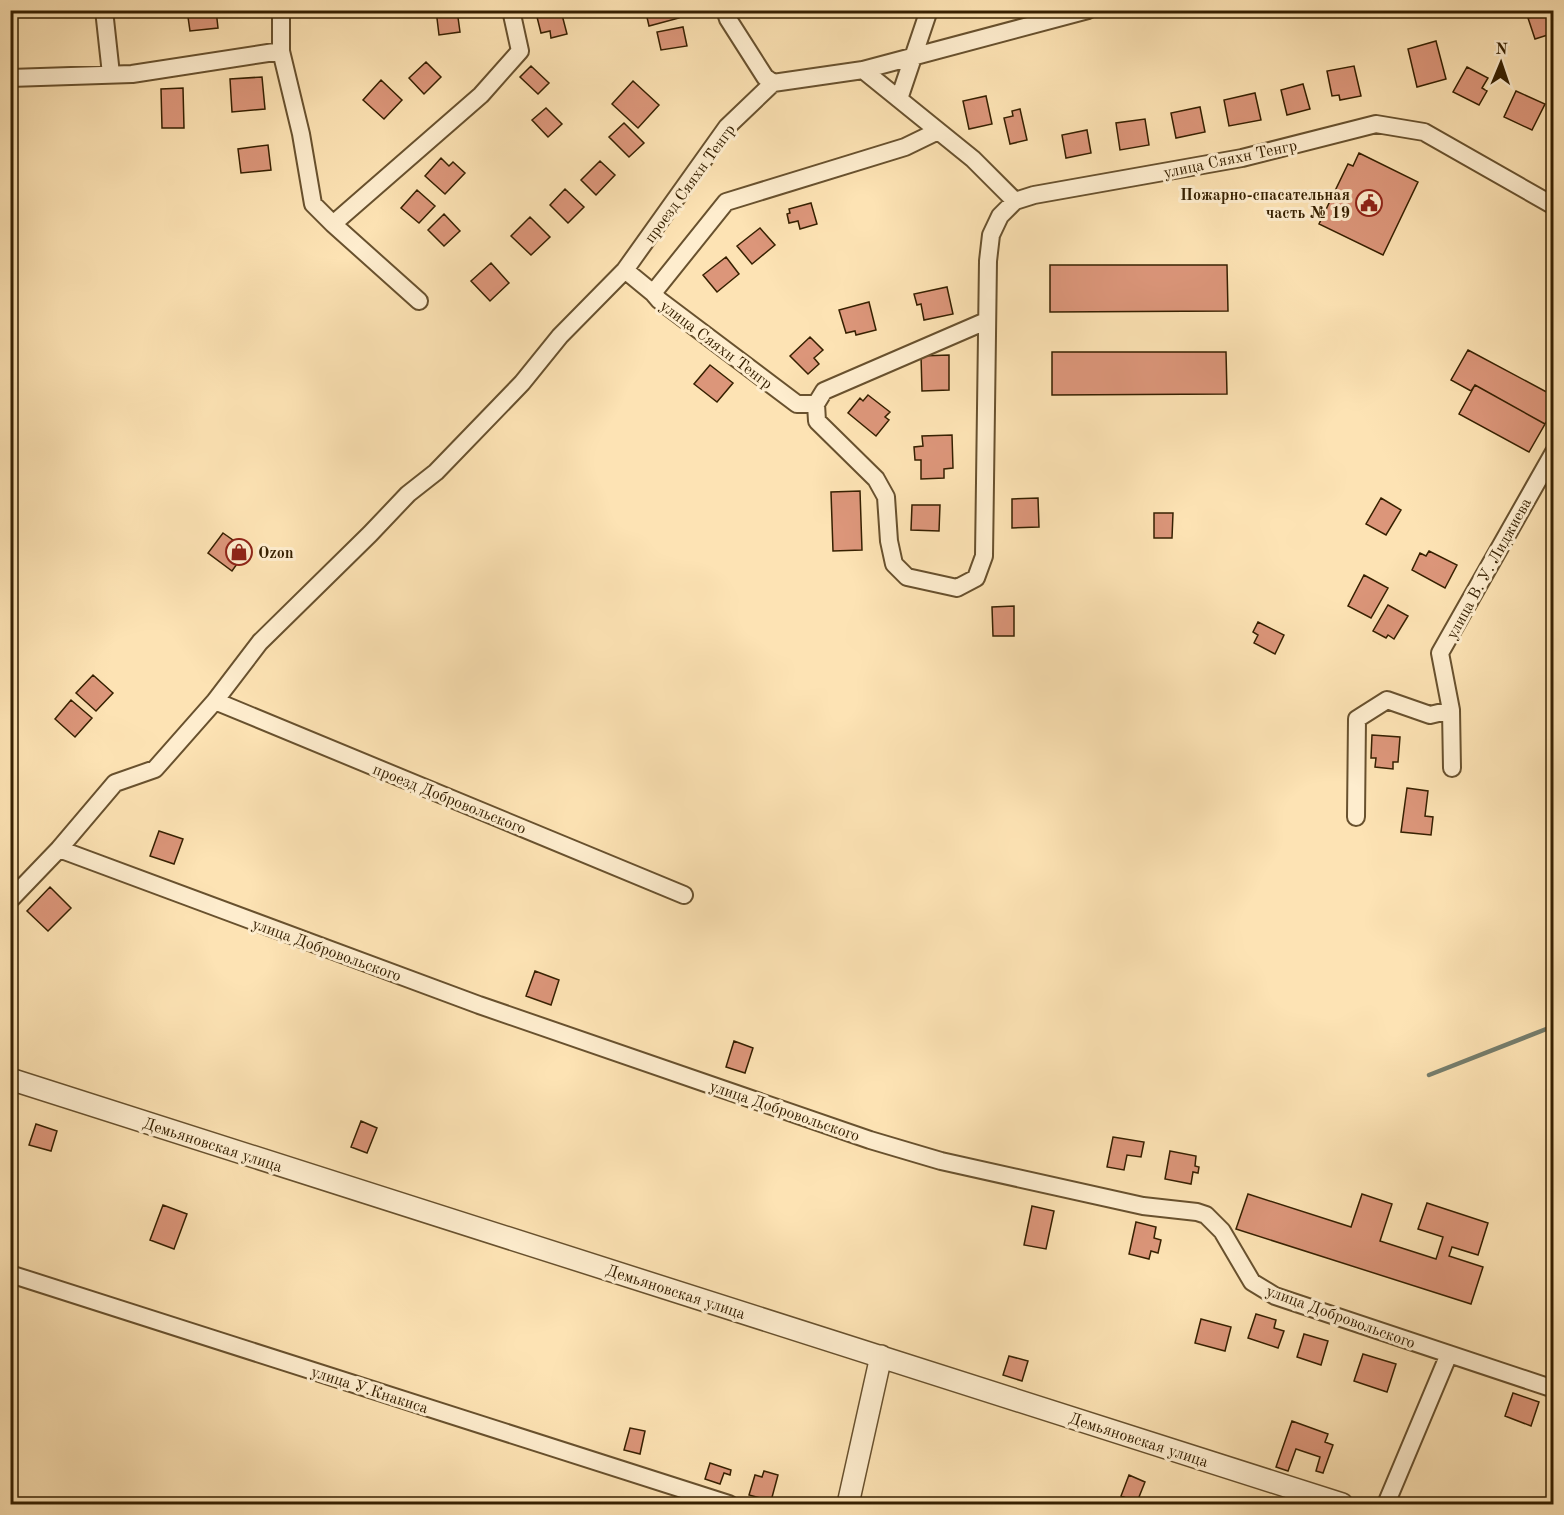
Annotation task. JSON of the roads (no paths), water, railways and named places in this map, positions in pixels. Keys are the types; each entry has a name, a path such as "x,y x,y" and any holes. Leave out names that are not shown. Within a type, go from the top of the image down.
{"street":[{"path":"104,10 111,74"},
{"path":"280,10 281,51 301,134 313,204 419,301"},
{"path":"333,224 481,95 520,51 511,10"},
{"path":"725,10 728,19 765,77 773,83 863,70 1088,10"},
{"path":"899,99 929,10"},
{"path":"10,78 132,74 281,51"},
{"path":"863,70 973,159 1015,201 1000,216 992,235 988,261 984,556 976,578 957,588 907,577 894,564 889,541 886,497 876,479 817,421 816,404 824,391 986,321"},
{"name":"проезд Сяяхн Тенгр","path":"10,900 59,849 115,783 155,769 215,701 260,642 408,494 436,472 522,383 560,336 625,270 727,127 773,83"},
{"name":"улица Сяяхн Тенгр","path":"1015,201 1034,195 1242,158 1376,124 1424,132 1554,206"},
{"path":"653,293 726,202 905,147 938,131"},
{"name":"улица Сяяхн Тенгр","path":"625,270 659,300 797,404 816,404"},
{"name":"улица В. У. Лиджиева","path":"1450,710 1440,653 1554,452"},
{"path":"1356,817 1357,719 1387,700 1430,715 1450,710 1452,768"},
{"name":"проезд Добровольского","path":"215,701 684,895"},
{"name":"улица Добровольского","path":"59,849 479,1005 870,1140 941,1161 1143,1206 1206,1215 1222,1231 1252,1282 1275,1296 1554,1389"},
{"name":"Демьяновская улица","path":"10,1079 1342,1504"},
{"name":"улица У.Кнакиса","path":"10,1274 729,1504"},
{"path":"1386,1504 1449,1354"},
{"path":"848,1504 881,1356"}],"waterway":[{"path":"1429,1075 1554,1026"}],"place":[{"name":"Пожарно-спасательная часть № 19","path":"1369,203"},
{"name":"Ozon","path":"239,552"}]}
